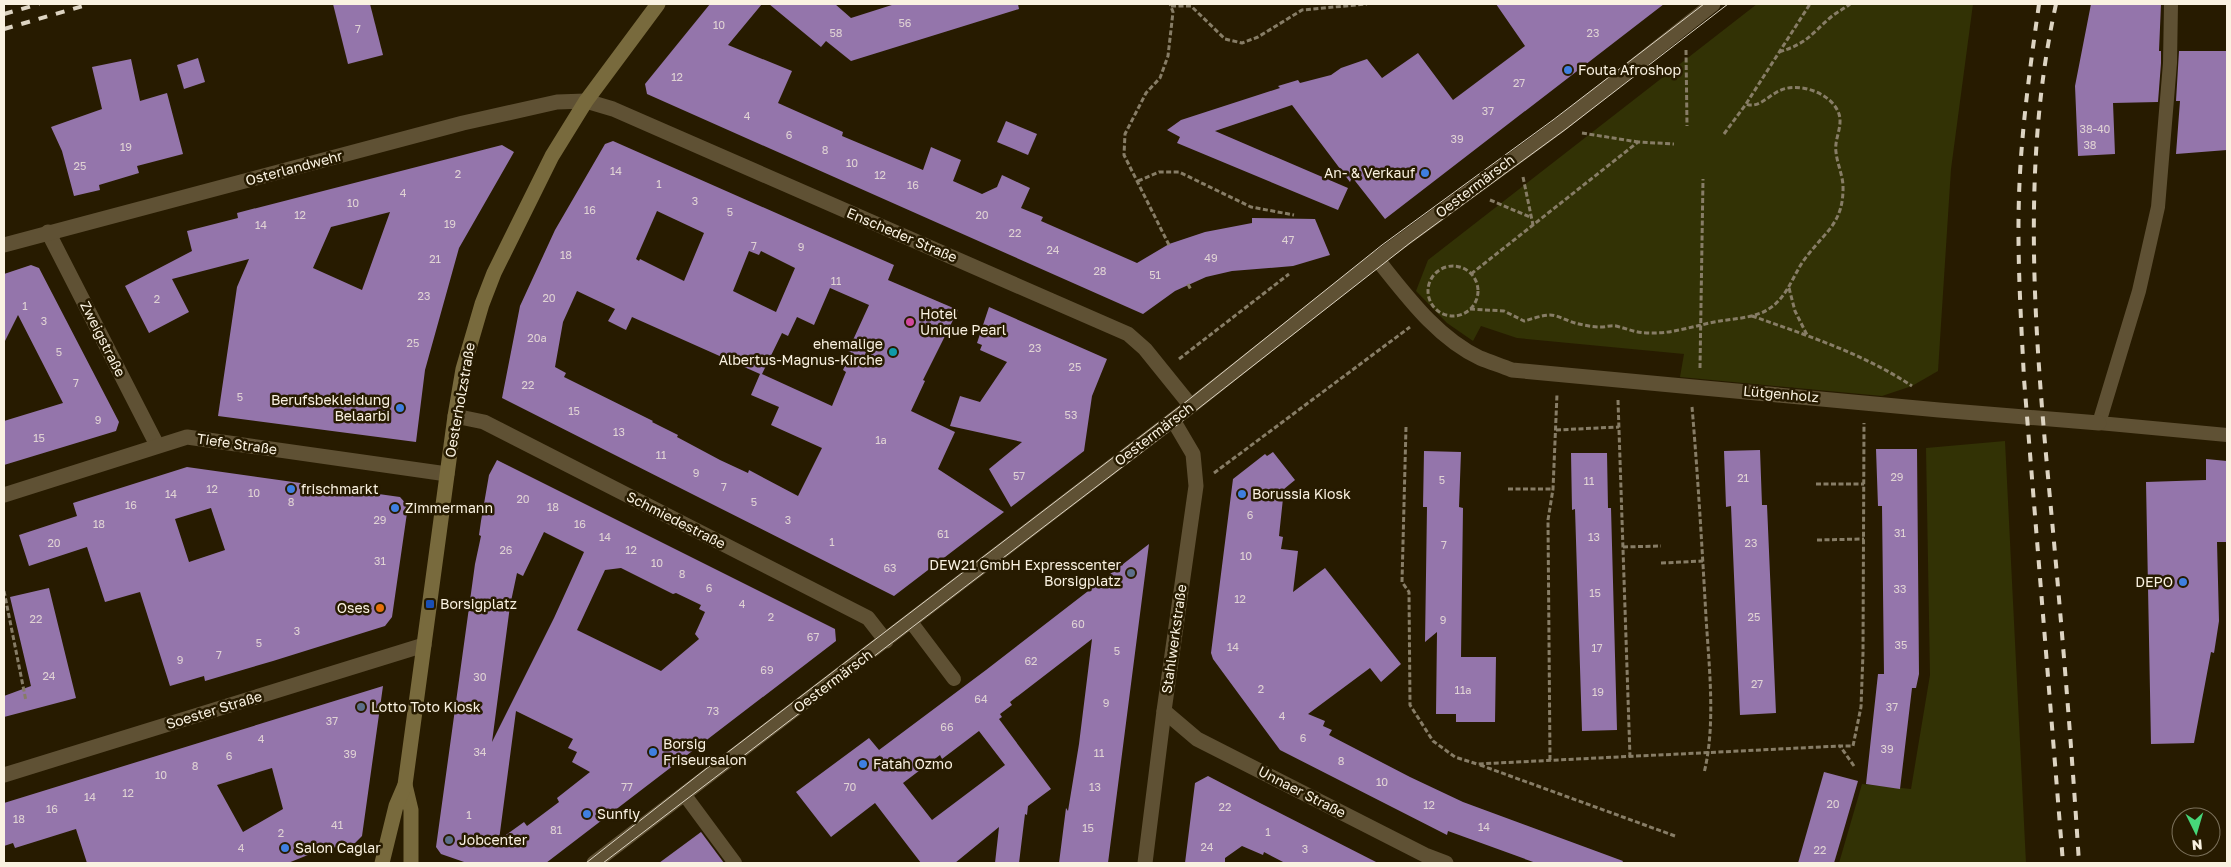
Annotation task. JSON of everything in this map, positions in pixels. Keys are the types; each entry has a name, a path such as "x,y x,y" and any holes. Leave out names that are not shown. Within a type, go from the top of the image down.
{"street":[{"name":"Oesterholzstraße","path":"382,863 396,806 405,785 455,416 463,369 482,304 494,274 552,156 586,101 658,4"},
{"name":"Oestermärsch","path":"594,863 1173,420 1377,259 1556,128 1714,4"},
{"name":"Osterlandwehr","path":"4,245 463,123 557,102 586,101"},
{"name":"Enscheder Straße","path":"586,101 613,109 1128,334 1146,349 1191,406"},
{"name":"Zweigstraße","path":"48,232 157,445"},
{"name":"Lütgenholz","path":"1377,259 1424,316 1444,334 1478,357 1512,370 2099,423"},
{"name":"Schmiedestraße","path":"455,416 484,422 868,618 886,640"},
{"name":"Stahlwerkstraße","path":"1146,863 1164,711 1196,486 1193,454 1173,420"},
{"name":"Tiefe Straße","path":"4,495 187,437 447,474"},
{"name":"Soester Straße","path":"4,775 424,645"},
{"name":"Unnaer Straße","path":"1164,711 1197,739 1424,859 1446,863"},
{"name":"Oesterholzstraße","path":"405,785 411,810 411,863"}],"lane":[{"path":"2099,423 2139,291 2158,207 2170,63 2171,4"},
{"name":"Lütgenholz","path":"2099,423 2227,435"},
{"path":"911,622 954,680"},
{"path":"684,794 735,863"}],"path":[{"path":"1169,245 1124,155 1125,134 1146,93 1160,78 1168,56 1173,12 1170,5 1191,6 1226,39 1242,43 1258,38 1302,10 1367,4"},
{"path":"1724,134 1746,104 1810,4"},
{"path":"1779,52 1800,45 1830,18 1850,4"},
{"path":"1686,59 1687,126"},
{"path":"1470,309 1504,311 1524,321 1550,315 1590,326 1615,326 1632,332 1650,334 1668,333 1701,324 1752,316 1760,314 1774,305 1789,288 1806,256 1831,230 1841,206 1842,179 1835,146 1839,131 1840,115 1832,102 1825,96 1803,88 1792,87 1781,90 1757,105 1746,104"},
{"path":"1581,133 1638,142 1674,144"},
{"path":"1471,274 1638,142"},
{"path":"1518,154 1533,225"},
{"path":"1138,182 1159,172 1179,172 1251,207 1294,215"},
{"path":"1700,370 1702,179"},
{"path":"1468,191 1531,217"},
{"path":"1456,266 1471,274 1475,280 1477,296 1470,309 1463,314 1446,315 1433,306 1429,299 1428,290 1430,282 1440,270 1456,266"},
{"path":"1164,371 1289,274"},
{"path":"1188,284 1191,290"},
{"path":"1789,288 1795,311 1807,335"},
{"path":"1196,486 1424,316"},
{"path":"1752,316 1807,335 1880,368 1912,386 1939,410"},
{"path":"1550,760 1548,520 1553,489 1557,388"},
{"path":"1618,396 1630,757"},
{"path":"1692,402 1699,484 1710,681 1709,754 1704,773"},
{"path":"1477,764 1853,746 1861,707 1864,420"},
{"path":"1406,427 1402,582 1409,592 1410,705 1432,741 1455,756 1675,836"},
{"path":"1556,430 1619,427"},
{"path":"1816,484 1864,484"},
{"path":"1508,489 1553,489"},
{"path":"1817,540 1864,539"},
{"path":"1623,547 1661,546"},
{"path":"1661,563 1703,561"},
{"path":"4,591 26,701"},
{"path":"1840,746 1854,766"}],"shaded area":[{"path":"1757,4 1973,4 1951,169 1938,371 1912,386 1882,396 1680,377 1684,354 1517,338 1481,326 1473,341 1447,323 1416,291 1428,260"},
{"path":"2005,441 2026,863 1839,863 1862,784 1911,789 1930,675 1926,448"}],"building":[{"path":"333,4 370,4 383,55 348,64"},
{"path":"710,4 762,4 728,45 792,71 778,103 843,132 842,136 923,170 931,147 961,160 953,181 982,194 997,187 1002,175 1030,188 1021,208 1043,217 1041,221 1137,263 1169,244 1205,232 1252,223 1252,218 1315,219 1330,255 1293,266 1232,271 1206,277 1175,291 1143,314 647,94 645,84"},
{"path":"769,4 835,4 851,18 895,4 1018,4 1019,9 851,61 826,41 821,47"},
{"path":"1496,4 1664,4 1385,219 1352,177 1350,182 1292,105 1215,131 1348,188 1338,210 1177,143 1180,137 1167,130 1181,120 1280,88 1278,86 1298,80 1300,83 1331,75 1341,68 1367,59 1382,78 1418,53 1453,100 1525,46"},
{"path":"2091,4 2161,4 2159,51 2161,51 2161,63 2158,102 2113,103 2115,154 2078,156 2075,86"},
{"path":"2179,51 2227,51 2227,150 2176,154 2180,101 2176,101"},
{"path":"198,58 205,82 184,89 177,65"},
{"path":"131,59 140,101 167,93 183,154 137,166 139,173 99,185 100,190 74,196 62,151 51,127 102,109 92,67"},
{"path":"1006,121 1037,134 1028,155 997,142"},
{"path":"613,141 894,265 888,280 958,310 923,380 925,381 911,411 955,432 938,469 1004,512 894,596 502,398 520,306 555,230 605,144","holes":["657,211 704,233 684,281 640,259 639,261 636,259","749,251 759,255 761,251 795,268 776,312 733,291","830,288 869,305 848,351 851,352 843,370 846,372 832,406 762,374 782,333 788,336 797,317 814,325","577,291 615,309 608,321 626,330 632,317 760,374 751,395 779,407 771,425 822,448 798,496 749,470 748,473 720,460 677,437 678,435 653,421 564,377 566,373 555,367 563,322"]},
{"path":"502,145 514,152 459,248 425,370 416,442 218,416 237,287 249,259 172,279 189,312 149,333 125,286 192,251 187,231 238,218 237,213","holes":["390,212 362,290 313,268 331,227"]},
{"path":"31,265 39,268 119,422 116,431 4,465 4,421 63,403 18,315 4,343 4,274"},
{"path":"989,307 1107,359 1092,396 1084,451 1011,507 989,469 1022,442 950,426 960,396 980,402 1007,362 980,350 982,345 977,343"},
{"path":"1876,449 1917,449 1919,674 1916,688 1912,688 1900,789 1866,784 1878,674 1884,674 1882,506 1878,506"},
{"path":"1760,450 1762,505 1767,505 1776,713 1740,715 1731,506 1726,507 1724,451"},
{"path":"1424,451 1461,452 1459,507 1463,508 1461,657 1496,657 1495,722 1456,722 1456,714 1436,714 1437,632 1425,642 1427,507 1423,507"},
{"path":"1273,452 1295,480 1284,489 1279,536 1283,537 1281,549 1298,551 1293,592 1325,568 1401,664 1381,682 1370,668 1308,714 1325,721 1323,726 1332,730 1329,735 1410,777 1463,802 1623,861 1622,863 1536,863 1448,831 1447,835 1280,750 1213,659 1211,653 1233,479 1265,454 1267,456"},
{"path":"1571,453 1607,453 1608,508 1611,508 1617,730 1582,731 1575,509 1572,510"},
{"name":"DEPO","path":"2206,459 2227,461 2227,542 2217,542 2219,621 2214,653 2211,652 2194,743 2151,744 2146,482 2206,480"},
{"path":"497,460 835,629 836,641 546,863 467,863 441,854 436,847 489,475","holes":["544,532 584,552 554,618 492,742 510,606 517,573 523,576","621,568 673,594 676,593 701,605 699,609 705,612 695,634 699,639 661,671 577,630 605,570","516,711 573,739 568,748 577,752 572,762 590,772 557,798 559,802 527,826 524,822 499,840"]},
{"path":"187,467 400,497 408,506 392,617 385,626 273,661 205,681 204,676 170,686 140,592 105,602 87,547 29,566 19,535 77,516 73,503","holes":["211,508 225,550 189,562 175,519"]},
{"path":"1149,544 1108,863 1059,863 1066,808 1068,811 1079,744 1092,639 1010,702 1012,705 1000,714 1002,717 999,719 1051,789 1028,806 1027,815 1025,814 1019,863 995,863 999,827 955,863 921,863 875,803 831,837 796,792 869,738 879,750","holes":["979,731 1005,765 932,820 903,783 940,755 942,759"]},
{"path":"49,588 76,698 4,717 4,696 31,686 10,597"},
{"path":"383,686 362,836 355,843 318,851 288,863 87,863 76,829 15,848 13,843 4,846 4,803","holes":["272,768 283,809 243,832 217,785"]},
{"path":"1824,772 1858,781 1834,863 1798,863"},
{"path":"1208,776 1378,863 1285,863 1264,852 1263,855 1242,846 1225,858 1225,863 1185,863 1195,783"},
{"path":"701,832 724,863 659,863"}],"tram line":[{"path":"586,863 1187,401 1382,245 1553,120 1704,4"},
{"path":"603,863 1176,426 1410,243 1566,129 1728,4"}],"railway":[{"path":"4,14 39,4"},
{"path":"4,29 90,4"},
{"path":"2039,4 2022,148 2019,196 2019,265 2024,379 2063,863"},
{"path":"2056,4 2044,69 2037,134 2034,200 2034,267 2041,399 2064,655 2079,863"}],"place":[{"name":"Fouta Afroshop","path":"1568,70"},
{"name":"An- & Verkauf","path":"1425,173"},
{"name":"Hotel Unique Pearl","path":"910,322"},
{"name":"ehemalige Albertus-Magnus-Kirche","path":"893,352"},
{"name":"Berufsbekleidung Belaarbi","path":"400,408"},
{"name":"frischmarkt","path":"291,489"},
{"name":"Borussia Kiosk","path":"1242,494"},
{"name":"Zimmermann","path":"395,508"},
{"name":"DEW21 GmbH Expresscenter Borsigplatz","path":"1131,573"},
{"name":"DEPO","path":"2183,582"},
{"name":"Borsigplatz","path":"430,604"},
{"name":"Oses","path":"380,608"},
{"name":"Lotto Toto Kiosk","path":"361,707"},
{"name":"Borsig Friseursalon","path":"653,752"},
{"name":"Fatah Ozmo","path":"863,764"},
{"name":"Sunfly","path":"587,814"},
{"name":"Jobcenter","path":"449,840"},
{"name":"Salon Caglar","path":"285,848"}]}
